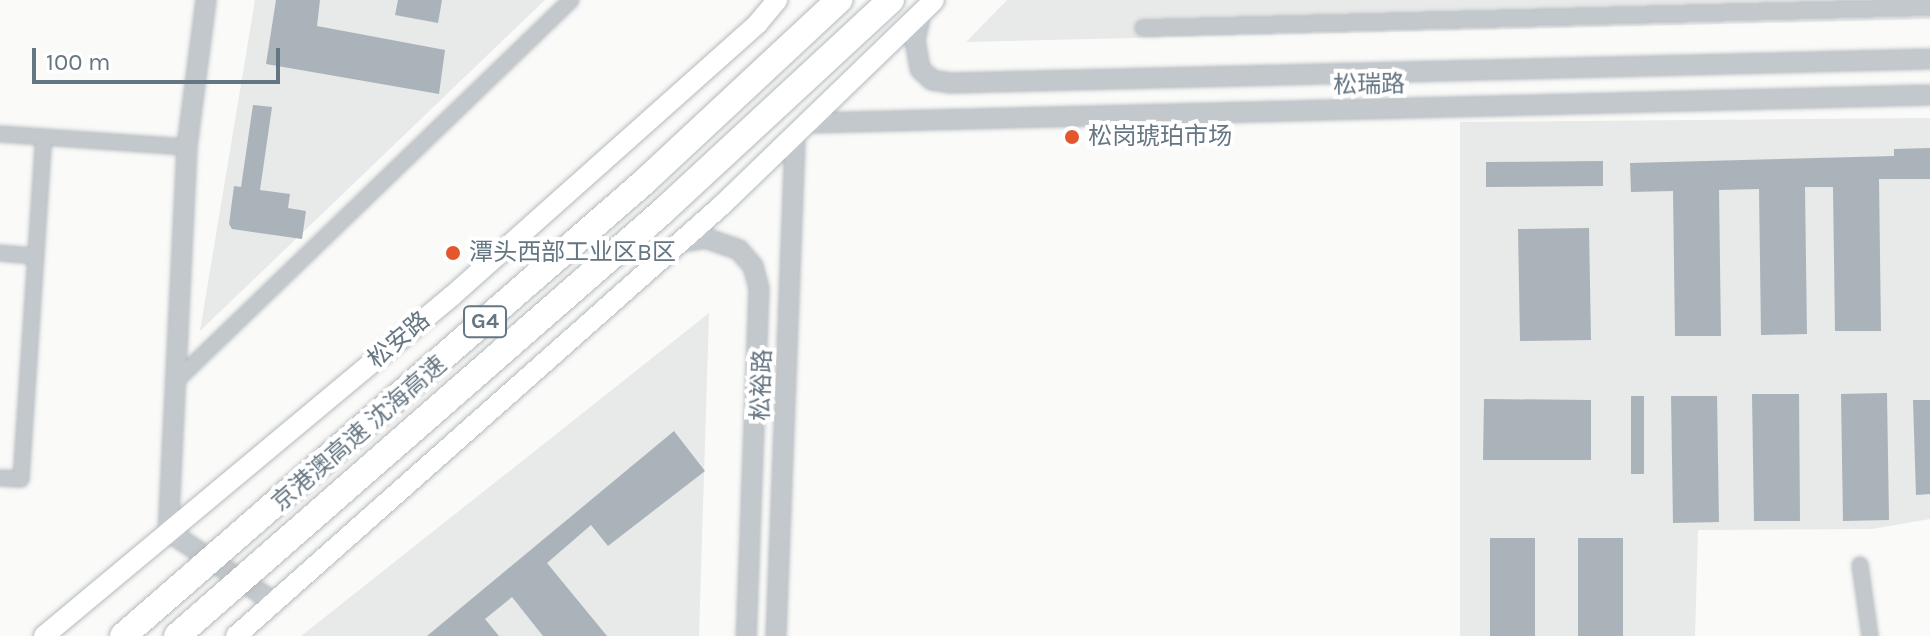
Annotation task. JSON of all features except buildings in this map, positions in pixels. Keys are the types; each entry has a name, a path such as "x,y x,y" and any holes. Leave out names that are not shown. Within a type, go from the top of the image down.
{"highway":[{"name":"京港澳高速 沈海高速","path":"123,636 644,182 839,0"},
{"name":"京港澳高速 沈海高速","path":"177,636 662,212 891,0"}],"main road":[{"name":"松安路","path":"44,636 452,296 758,23 777,0"},
{"path":"236,636 681,242 802,130 927,7"}],"street":[{"path":"206,0 187,147 178,379 168,531 275,603"},
{"path":"178,379 571,0"},
{"name":"松瑞路","path":"927,7 915,40 920,69 932,80 950,83 1930,59"},
{"path":"1143,28 1930,7"},
{"name":"松瑞路","path":"802,130 1930,95"},
{"name":"松裕路","path":"776,636 802,130"},
{"path":"0,134 187,147"},
{"path":"0,478 21,479 44,137"},
{"name":"松裕路","path":"681,242 705,238 739,250 753,266 759,289 746,636"},
{"path":"0,253 35,256"},
{"path":"1860,565 1870,636"}],"shaded area":[{"path":"255,0 545,0 200,331"},
{"path":"1007,0 1930,0 1930,19 966,42"},
{"path":"1930,118 1930,519 1872,529 1698,530 1695,636 1460,636 1460,122"},
{"path":"709,313 699,636 301,636"}],"place":[{"name":"松岗琥珀市场","path":"1072,137"},
{"name":"潭头西部工业区B区","path":"453,253"}]}
